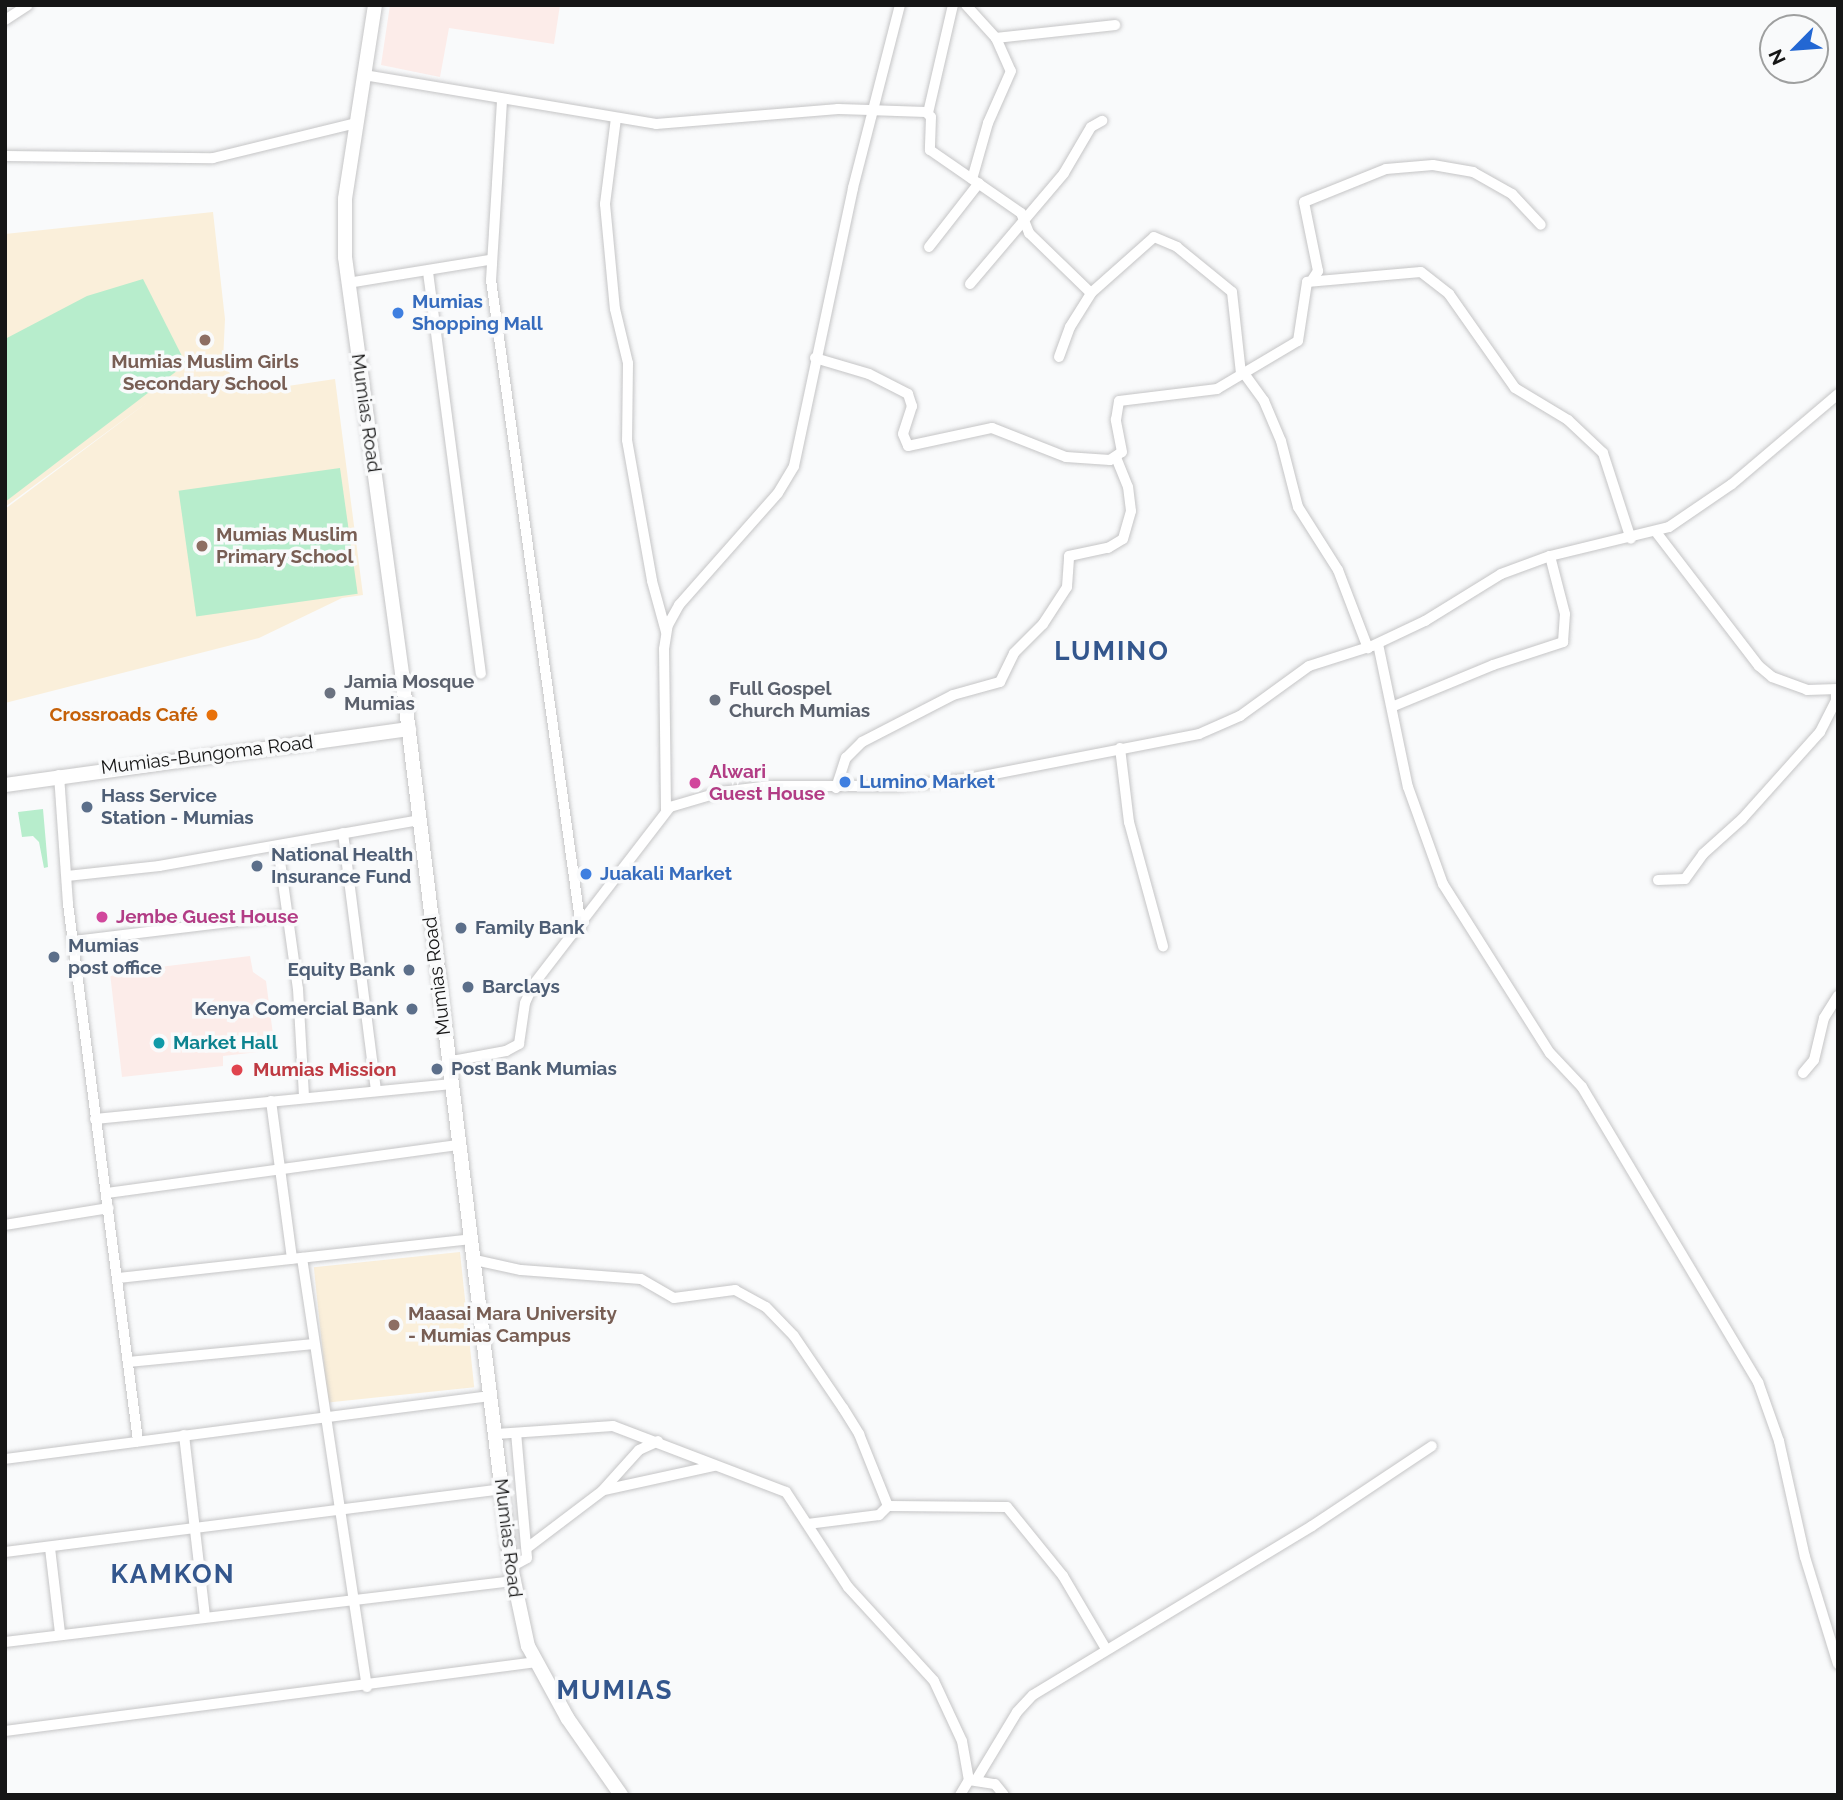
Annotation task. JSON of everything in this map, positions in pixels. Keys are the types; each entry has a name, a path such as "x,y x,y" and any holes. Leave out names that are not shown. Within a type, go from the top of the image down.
{"street":[{"path":"5,20 28,5"},
{"name":"Mumias Road","path":"375,5 344,207 348,283 409,729 449,1084 475,1260 512,1574 521,1625 537,1662 568,1719 621,1795"},
{"path":"666,632 679,605 788,478 872,111 900,5"},
{"path":"953,5 928,113 929,149 1021,213 1029,233 1091,293"},
{"path":"929,247 976,181 988,123 1011,71 996,38 966,5"},
{"path":"996,38 1115,25"},
{"path":"364,75 502,101 616,118 684,124 838,109 928,113"},
{"path":"502,101 489,260 581,928"},
{"path":"447,1062 506,1051 519,1044 530,990 581,928 666,810 666,632 652,581 627,440 628,363 615,309 605,204 616,118"},
{"path":"970,284 1072,163 1091,127 1102,121"},
{"path":"5,156 213,158 357,123"},
{"path":"816,358 869,374 908,394 912,406 903,434 908,446 992,428 1066,457 1116,458 1122,452 1116,420 1119,401 1207,391 1231,383 1242,373 1300,340 1303,292 1318,271 1304,202 1386,169 1433,165 1473,172 1512,194 1541,225"},
{"path":"1059,357 1070,327 1091,293 1149,238 1170,243 1233,294 1242,373 1264,401 1281,441 1298,507 1338,570 1373,646 1394,706 1408,787 1443,884 1550,1053 1582,1087 1758,1382 1779,1441 1805,1557 1838,1664"},
{"path":"348,283 489,260"},
{"path":"1312,280 1413,271 1433,279 1449,294 1515,388 1568,420 1603,453 1631,539"},
{"path":"428,272 481,674"},
{"path":"666,810 738,790 836,788 968,779 1120,748 1175,741 1220,726 1309,666 1373,646 1438,615 1501,574 1550,556 1631,539 1679,522 1732,484 1838,394"},
{"path":"836,788 846,758 862,742 953,695 1000,682 1014,653 1043,624 1067,587 1069,556 1108,548 1123,539 1131,511 1129,487 1116,458"},
{"path":"1656,532 1759,666 1772,677 1807,690 1837,690 1836,701 1819,732 1742,819 1703,854 1685,879 1658,880"},
{"path":"1394,706 1493,665 1563,642 1565,614 1550,556"},
{"name":"Mumias-Bungoma Road","path":"5,785 59,775 409,729"},
{"path":"1120,748 1129,822 1163,946"},
{"path":"59,775 73,941 138,1440"},
{"path":"67,876 278,846 419,820"},
{"path":"344,833 376,1091"},
{"path":"278,846 298,989 304,1097"},
{"path":"73,941 288,915"},
{"path":"1803,1073 1814,1060 1824,1018 1838,996"},
{"path":"96,1119 449,1084"},
{"path":"271,1101 280,1171 314,1345 367,1687"},
{"path":"107,1193 458,1145"},
{"path":"5,1226 109,1208"},
{"path":"119,1278 471,1239"},
{"path":"475,1260 522,1270 641,1279 674,1298 727,1289 758,1300 794,1336 843,1408 859,1434 888,1506"},
{"path":"128,1362 314,1345"},
{"path":"5,1459 491,1396"},
{"path":"496,1434 613,1426 717,1465 757,1484 780,1488 796,1503 848,1587 934,1681 962,1741 972,1780"},
{"path":"5,1642 60,1633 352,1599 512,1574 525,1562 527,1548 516,1433"},
{"path":"184,1435 205,1616"},
{"path":"527,1548 602,1491 639,1450 657,1441"},
{"path":"960,1795 1026,1702 1106,1649 1312,1526 1432,1446"},
{"path":"602,1491 717,1465"},
{"path":"5,1552 501,1489"},
{"path":"808,1524 879,1515 888,1506 1007,1507 1063,1576 1106,1649"},
{"path":"50,1548 60,1633"},
{"path":"5,1731 367,1687 537,1662"},
{"path":"972,1780 995,1784 1004,1795"}],"shaded area":[{"path":"390,5 560,5 554,44 449,28 440,77 381,65"},
{"path":"213,212 225,319 223,361 241,393 335,379 363,595 342,598 259,638 5,703 5,509 149,401 5,507 5,234"},
{"path":"250,956 253,972 266,981 275,1050 223,1056 223,1066 122,1077 110,973"},
{"name":"Maasai Mara University - Mumias Campus","path":"460,1252 474,1387 328,1403 314,1267"}],"green space":[{"path":"143,279 186,364 5,502 5,339 87,296"},
{"path":"340,468 358,594 196,616 179,491"},
{"path":"43,809 48,867 44,868 39,842 33,836 22,837 18,812"}],"place":[{"name":"Mumias Shopping Mall","path":"398,313"},
{"name":"Mumias Muslim Girls Secondary School","path":"205,340"},
{"name":"Mumias Muslim Primary School","path":"202,546"},
{"name":"Jamia Mosque Mumias","path":"330,693"},
{"name":"Full Gospel Church Mumias","path":"715,700"},
{"name":"Crossroads Café","path":"212,715"},
{"name":"Lumino Market","path":"845,782"},
{"name":"Alwari Guest House","path":"695,783"},
{"name":"Hass Service Station - Mumias","path":"87,807"},
{"name":"National Health Insurance Fund","path":"257,866"},
{"name":"Juakali Market","path":"586,874"},
{"name":"Jembe Guest House","path":"102,917"},
{"name":"Family Bank","path":"461,928"},
{"name":"Mumias post office","path":"54,957"},
{"name":"Equity Bank","path":"409,970"},
{"name":"Barclays","path":"468,987"},
{"name":"Kenya Comercial Bank","path":"412,1009"},
{"name":"Market Hall","path":"159,1043"},
{"name":"Post Bank Mumias","path":"437,1069"},
{"name":"Mumias Mission","path":"237,1070"},
{"name":"Maasai Mara University - Mumias Campus","path":"394,1325"}],"district":[{"name":"LUMINO","path":"1112,652"},
{"name":"KAMKON","path":"173,1575"},
{"name":"MUMIAS","path":"615,1691"}]}
